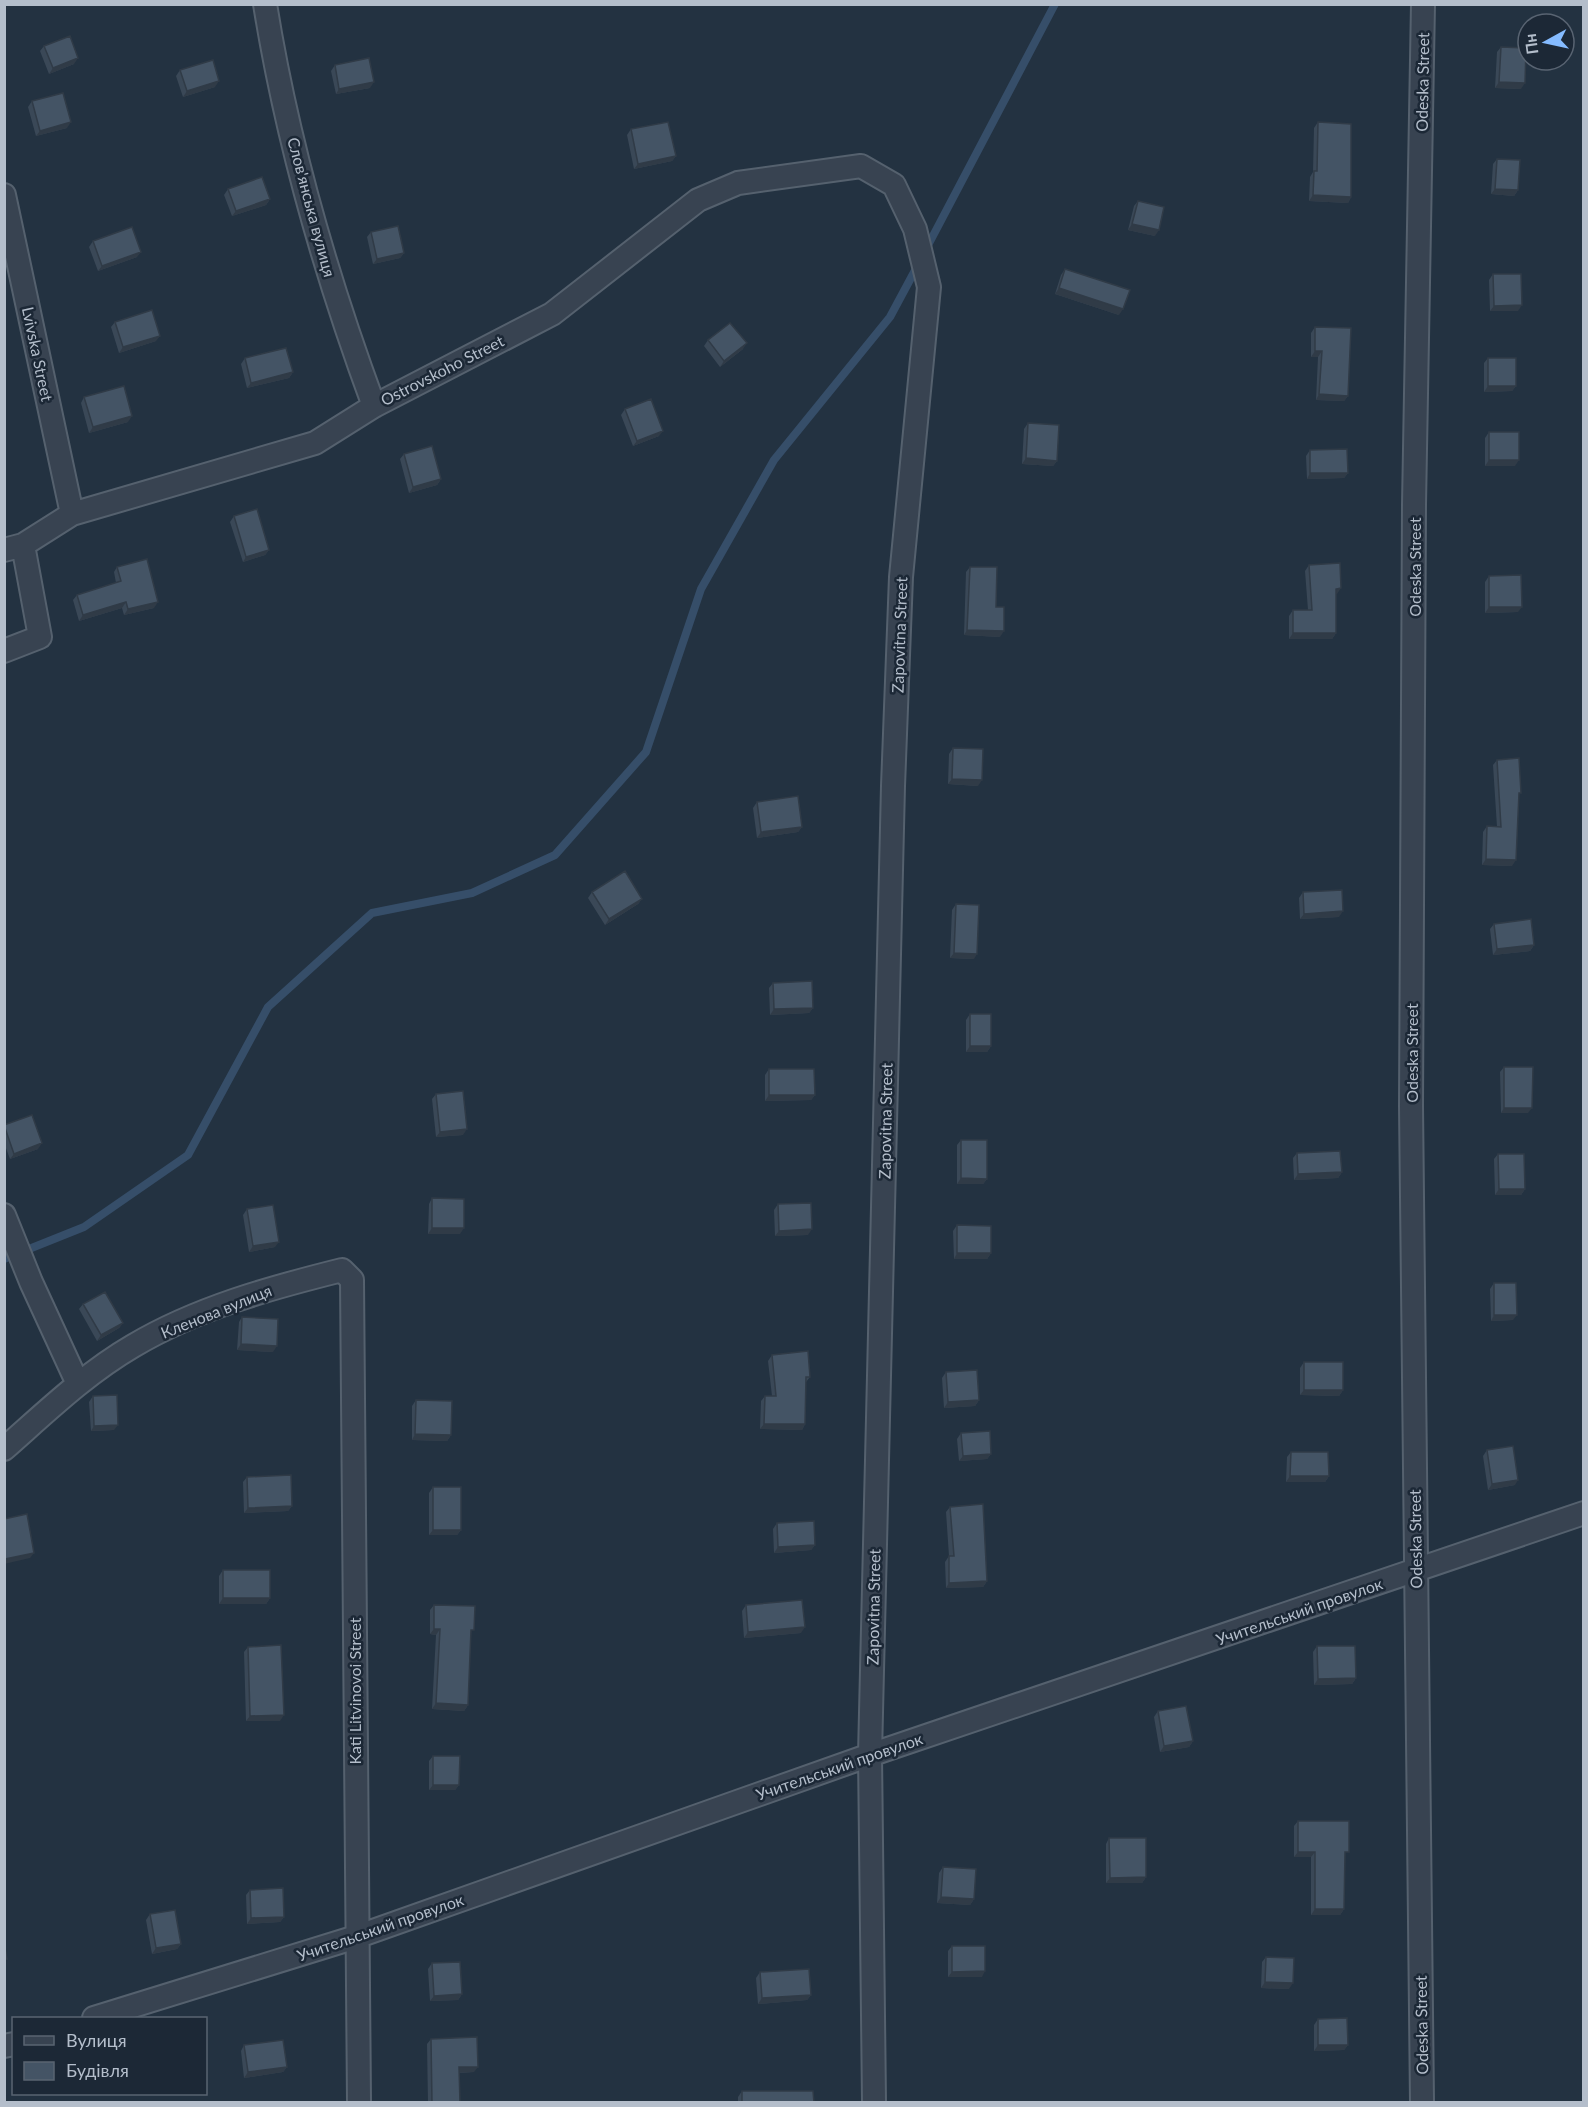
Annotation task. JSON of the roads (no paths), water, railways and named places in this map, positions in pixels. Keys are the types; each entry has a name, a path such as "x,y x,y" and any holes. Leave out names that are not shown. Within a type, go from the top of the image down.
{"street":[{"name":"Слов'янська вулиця","path":"265,4 276,72 336,302 374,405"},
{"name":"Odeska Street","path":"1422,2103 1411,1106 1414,505 1423,4"},
{"name":"Ostrovskoho Street","path":"14,547 72,514 315,443 374,405 552,314 699,200 738,183 861,166"},
{"name":"Zapovitna Street","path":"861,166 894,185 915,228 929,287 901,577 870,1755 874,2103"},
{"name":"Lvivska Street","path":"4,195 72,514"},
{"path":"4,651 40,638 14,547"},
{"path":"4,1215 31,1282 78,1384"},
{"name":"Кленова вулиця","path":"4,1449 78,1384 132,1346 188,1318 266,1289 342,1270 352,1280"},
{"name":"Kati Litvinovoi Street","path":"352,1280 359,2103"},
{"name":"Учительський провулок","path":"100,2017 356,1937 870,1755 1584,1513"}],"waterway":[{"path":"925,251 1055,4"},
{"path":"4,1259 84,1227 188,1155 268,1007 372,913 472,893 555,855 646,752 701,589 774,460 890,317 919,263"}]}
